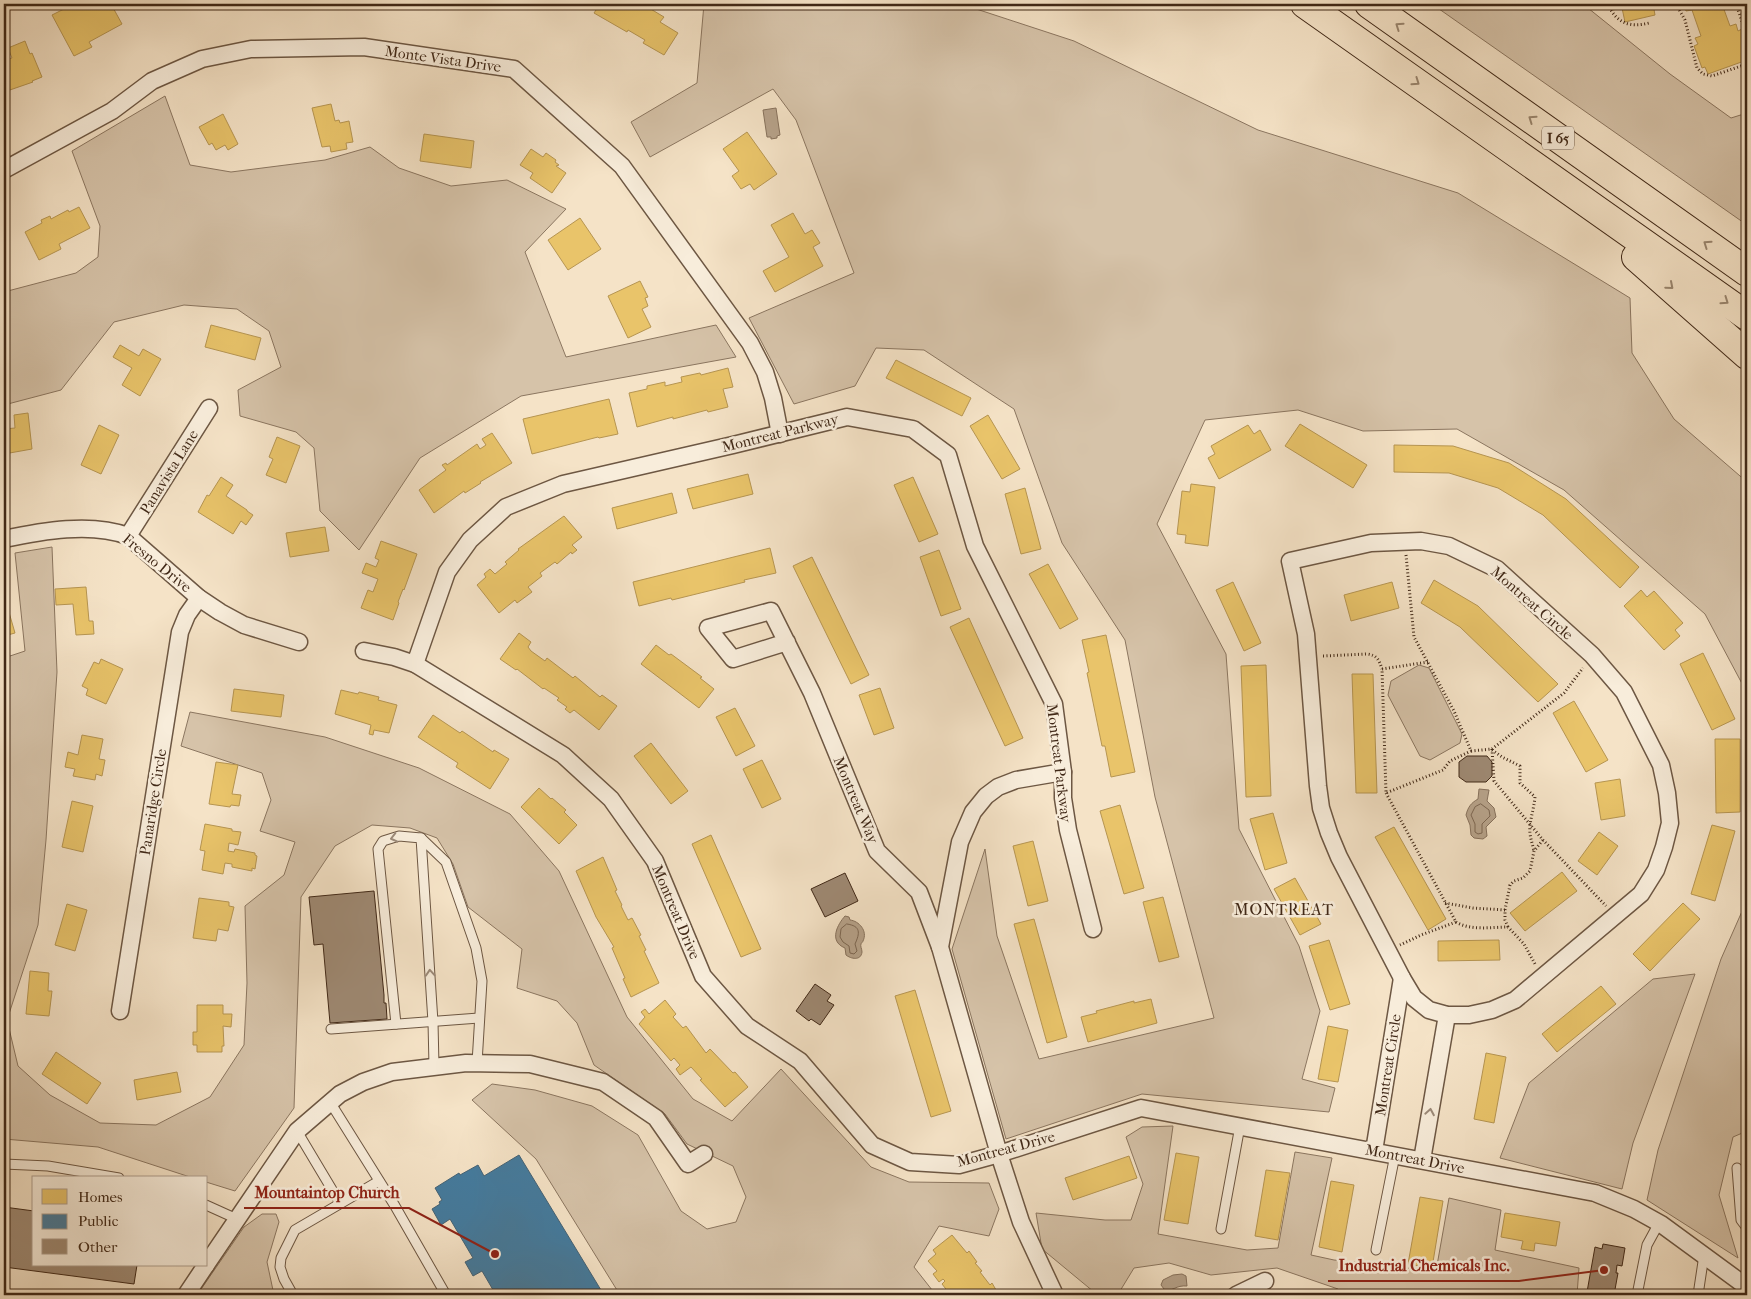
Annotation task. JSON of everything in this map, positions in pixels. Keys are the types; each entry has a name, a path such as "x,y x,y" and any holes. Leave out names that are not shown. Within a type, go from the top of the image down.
{"highway":[{"name":"I 65","path":"1305,4 1747,316"},
{"name":"I 65","path":"1369,4 1747,272"},
{"path":"1528,161 1747,355"}],"street":[{"name":"Monte Vista Drive","path":"4,170 112,111 152,81 202,59 251,49 364,47 514,69 622,166 750,343 765,372 773,398 780,434"},
{"name":"Panavista Lane","path":"128,536 209,408"},
{"name":"Montreat Parkway","path":"415,664 447,572 470,540 506,507 564,484 847,417 913,429 948,455 975,546 1054,704 1068,830 1093,929"},
{"name":"Fresno Drive","path":"4,539 77,529 96,528 114,531 128,536 199,598 220,612 244,625 299,642"},
{"name":"Montreat Circle","path":"1421,541 1449,546 1497,569 1592,655 1624,692 1661,765 1667,793 1670,823 1664,847 1656,870 1641,894 1515,1000 1492,1010 1469,1015 1447,1015 1429,1010 1414,998 1339,857 1321,808 1318,786 1309,657 1306,634 1290,561 1371,544 1405,542 1421,541"},
{"name":"Panaridge Circle","path":"120,1010 180,632 187,615 199,598"},
{"name":"Montreat Way","path":"787,642 812,693 877,851 919,892 940,947 1020,1222 1055,1295"},
{"name":"Montreat Drive","path":"364,651 394,657 415,664 563,756 611,799 655,861 703,976 747,1026 800,1062 872,1145 910,1162 959,1165 1141,1108 1595,1193 1634,1209 1659,1223 1747,1287"},
{"name":"Montreat Way","path":"940,947 960,842 974,812 986,796 998,787 1016,780 1063,772"},
{"name":"Montreat Circle","path":"1374,1151 1402,978"},
{"path":"1422,1160 1447,1015"},
{"path":"208,1262 297,1131 340,1094 363,1082 392,1072 434,1066 477,1063 530,1064 602,1082 656,1118 688,1164 704,1154"},
{"path":"186,1295 205,1266"},
{"path":"1236,1295 1265,1281"}],"lane":[{"path":"396,1024 378,849 383,841 399,836 421,838 446,862 476,948 482,981 477,1063"},
{"path":"421,838 433,1022 434,1066"},
{"path":"330,1029 479,1018"},
{"path":"330,1102 446,1295"},
{"path":"1221,1229 1240,1126"},
{"path":"297,1131 340,1203"},
{"path":"1376,1250 1395,1155"},
{"path":"4,1164 48,1166 107,1176"},
{"path":"1737,1168 1741,1220 1747,1228"},
{"path":"293,1295 280,1267 281,1258 292,1236 300,1226 379,1181"},
{"path":"208,1207 237,1219"},
{"path":"1637,1295 1647,1245 1659,1223"},
{"path":"1698,1295 1704,1256"}],"path":[{"path":"1608,4 1612,13 1628,25 1649,23"},
{"path":"1676,4 1685,20 1697,68 1703,74 1712,76 1747,64"},
{"path":"1736,4 1747,36"},
{"path":"1405,542 1414,636 1454,711 1471,751"},
{"path":"1309,657 1367,654 1374,655 1379,660 1382,668 1386,793 1456,922 1462,926 1508,927"},
{"path":"1386,793 1443,770 1450,761 1471,751 1492,749 1564,693 1592,655"},
{"path":"1382,668 1428,662"},
{"path":"1492,749 1494,781 1543,840 1615,915"},
{"path":"1492,749 1502,757 1520,766 1520,783 1535,797 1534,811 1530,824 1530,836 1534,850 1530,871 1523,878 1514,881 1510,886 1505,920 1508,927 1524,944 1542,977"},
{"path":"1534,850 1543,840"},
{"path":"1445,903 1473,908 1505,910"},
{"path":"1388,951 1421,935 1456,922"}],"shaded area":[{"path":"704,4 961,4 1074,41 1258,130 1458,193 1630,298 1632,353 1674,419 1747,482 1747,693 1705,614 1564,490 1457,429 1363,431 1298,410 1205,420 1157,524 1226,654 1239,829 1299,946 1320,1011 1302,1079 1335,1088 1329,1112 1142,1094 1006,1139 952,949 985,849 997,936 1039,1059 1214,1018 1155,797 1125,640 1062,543 1014,409 924,350 876,348 855,386 794,404 749,318 854,273 796,120 773,89 650,157 631,122 697,83"},
{"path":"1432,4 1583,4 1670,74 1731,118 1747,113 1747,225"},
{"path":"165,96 190,165 231,172 325,160 370,147 399,168 451,186 507,180 566,209 525,252 566,357 716,325 736,357 521,396 420,458 359,550 320,511 314,448 296,432 240,416 238,390 281,367 269,331 237,309 184,305 114,322 61,390 4,405 4,292 76,273 98,257 100,226 72,151"},
{"path":"52,547 57,672 46,840 38,925 7,1020 18,1066 50,1095 100,1123 156,1125 210,1097 244,1045 247,983 245,906 284,875 295,842 260,831 271,800 262,773 181,746 190,712 325,737 419,768 510,814 559,871 627,1017 693,1099 732,1121 781,1069 871,1167 909,1182 989,1183 999,1209 989,1236 939,1226 914,1267 936,1295 620,1295 536,1159 472,1100 492,1084 535,1090 592,1106 638,1135 681,1211 707,1229 736,1222 746,1197 733,1166 687,1144 665,1114 594,1065 577,1023 557,1001 517,988 522,949 468,907 453,864 437,838 410,828 372,825 335,846 301,897 294,1108 235,1191 208,1183 208,1176 187,1176 98,1147 4,1139 4,658 25,651 15,553"},
{"path":"1419,665 1429,668 1462,734 1460,743 1430,760 1420,756 1388,695 1391,681"},
{"path":"1747,900 1747,1131 1733,1137 1719,1195 1738,1258 1647,1200 1658,1150 1721,959"},
{"path":"1695,974 1633,1143 1622,1189 1500,1158 1529,1083 1653,979"},
{"path":"1173,1126 1158,1234 1247,1250 1278,1248 1295,1152 1332,1158 1311,1255 1334,1260 1436,1271 1449,1198 1501,1210 1495,1250 1579,1268 1577,1295 1343,1295 1338,1289 1277,1268 1211,1275 1169,1263 1134,1268 1120,1291 1094,1292 1042,1249 1036,1213 1105,1220 1131,1220 1143,1184 1126,1137 1142,1127"},
{"path":"262,1214 276,1214 279,1222 267,1262 274,1295 197,1295 244,1227"}],"water":[{"path":"776,108 780,135 777,138 771,139 771,137 767,137 763,110"},
{"path":"1479,789 1489,790 1487,801 1494,808 1496,817 1486,827 1487,836 1483,839 1474,838 1471,835 1466,815 1473,802 1478,799"},
{"path":"845,916 859,924 863,930 862,952 858,958 846,955 845,948 837,941 837,928"},
{"path":"1182,1274 1186,1276 1187,1286 1180,1286 1163,1292 1164,1289 1161,1285 1163,1280 1173,1275"}],"building: Homes":[{"path":"74,4 111,4 122,24 89,42 92,47 74,56 52,15"},
{"path":"592,4 648,4 649,8 664,17 660,22 678,33 664,55 643,43 645,40 594,13 598,7"},
{"path":"1611,4 1653,4 1655,15 1625,22 1622,8 1613,10"},
{"path":"1680,4 1722,4 1730,26 1736,24 1738,31 1742,29 1747,45 1747,60 1708,74 1705,67 1702,68 1694,46 1698,44 1695,38 1701,36 1692,10 1686,11 1684,5 1680,6"},
{"path":"25,41 42,77 4,92 4,60 12,58 8,48"},
{"path":"331,104 335,121 339,120 340,123 349,121 353,142 346,143 347,149 331,152 330,146 322,147 312,108"},
{"path":"223,114 238,144 228,150 225,145 216,150 212,143 209,145 199,127"},
{"path":"747,132 777,174 754,190 750,184 741,189 732,176 739,171 723,149"},
{"path":"424,134 474,141 471,168 420,161"},
{"path":"531,149 543,157 546,153 556,160 555,162 559,165 556,166 566,173 552,193 530,178 533,173 520,165"},
{"path":"79,207 90,228 59,244 61,249 39,260 25,232 42,223 41,220 50,216 51,219 68,210 69,212"},
{"path":"793,213 805,234 812,230 820,243 813,247 823,266 775,292 763,271 789,257 771,225"},
{"path":"580,218 601,249 568,270 548,240"},
{"path":"640,281 648,297 645,298 648,306 642,309 651,327 628,338 608,296"},
{"path":"211,325 261,338 255,360 205,347"},
{"path":"120,345 139,356 143,349 161,359 140,396 122,385 132,368 113,357"},
{"path":"896,360 971,398 962,416 886,378"},
{"path":"728,368 733,387 723,389 728,407 708,412 707,410 673,419 673,417 637,427 629,393 665,382 665,386 682,382 681,377 700,373 701,375"},
{"path":"609,399 618,434 598,437 532,454 523,419"},
{"path":"28,413 32,449 4,454 4,429 15,428 14,415"},
{"path":"988,415 1020,469 1002,479 970,426"},
{"path":"1300,424 1367,465 1353,488 1285,446"},
{"path":"99,425 119,435 101,474 81,465"},
{"path":"1248,425 1254,434 1260,430 1271,450 1219,479 1208,458 1215,454 1211,446"},
{"path":"492,433 512,463 465,493 464,491 434,513 419,490 446,470 442,465 446,463 447,465 477,444 480,449 486,445 482,439"},
{"path":"277,437 300,446 286,483 266,475 273,459 269,457"},
{"path":"1394,445 1453,446 1509,463 1566,499 1639,567 1620,588 1543,515 1498,488 1449,473 1394,472"},
{"path":"748,474 753,494 693,509 687,489"},
{"path":"221,477 233,485 226,496 253,515 246,525 241,521 233,534 198,512 207,495 209,496"},
{"path":"913,477 938,534 919,542 894,485"},
{"path":"1191,484 1215,487 1208,546 1185,543 1186,535 1177,534 1182,491 1190,492"},
{"path":"1025,488 1041,549 1021,554 1005,494"},
{"path":"672,493 677,513 617,529 612,508"},
{"path":"564,516 582,537 572,545 577,550 540,573 542,576 528,587 532,592 517,603 515,600 499,613 477,585 486,577 484,574 490,569 495,574 507,564 505,562 518,549"},
{"path":"325,527 329,551 290,557 286,533"},
{"path":"381,541 417,554 393,620 361,608 368,590 373,592 378,579 362,573 366,563 376,567 379,560 375,558"},
{"path":"770,548 776,573 672,600 671,598 639,606 633,582"},
{"path":"939,550 961,609 941,616 920,557"},
{"path":"812,557 869,675 851,684 793,566"},
{"path":"1048,564 1078,619 1060,629 1029,574"},
{"path":"1434,580 1478,606 1558,684 1538,702 1460,627 1421,603"},
{"path":"1233,582 1261,643 1244,651 1216,590"},
{"path":"1392,582 1399,608 1351,621 1344,595"},
{"path":"86,587 89,621 93,621 94,634 76,635 73,604 56,605 55,589"},
{"path":"1641,590 1647,597 1654,591 1683,623 1675,630 1680,636 1664,650 1624,606"},
{"path":"6,602 15,633 4,636 4,603"},
{"path":"969,618 1023,738 1005,746 950,627"},
{"path":"519,633 531,642 528,647 531,651 545,661 547,658 573,678 575,676 600,697 602,695 617,706 599,730 574,710 570,713 565,709 567,707 557,700 559,698 500,659"},
{"path":"1106,635 1135,772 1111,777 1105,746 1102,746 1082,640"},
{"path":"656,645 702,677 700,678 714,689 699,708 641,664"},
{"path":"1703,653 1735,719 1712,730 1680,664"},
{"path":"101,659 123,669 106,704 86,695 88,689 82,686 94,662 99,664"},
{"path":"1266,665 1271,796 1246,797 1241,666"},
{"path":"1352,674 1373,674 1377,793 1356,793"},
{"path":"880,688 894,728 874,735 859,695"},
{"path":"234,689 284,695 281,717 231,711"},
{"path":"341,690 379,697 378,700 397,705 389,733 374,730 373,735 369,734 371,725 335,714"},
{"path":"1574,701 1608,760 1586,772 1553,713"},
{"path":"735,708 755,746 736,756 716,717"},
{"path":"433,715 460,733 462,731 493,752 494,750 509,759 490,789 456,767 458,763 418,737"},
{"path":"82,735 103,739 99,759 105,760 102,776 96,774 95,780 73,776 75,769 65,767 68,752 78,755"},
{"path":"1715,739 1740,739 1740,812 1716,813"},
{"path":"651,743 688,791 671,804 634,756"},
{"path":"762,760 781,799 762,808 743,769"},
{"path":"216,762 238,765 232,794 241,795 239,806 231,805 230,807 209,804"},
{"path":"1620,779 1625,816 1601,820 1595,783"},
{"path":"539,788 566,810 564,812 577,825 559,844 521,807"},
{"path":"72,801 93,806 83,852 62,847"},
{"path":"1120,805 1144,888 1124,894 1100,811"},
{"path":"1273,813 1287,863 1265,870 1250,819"},
{"path":"205,824 241,832 238,845 229,843 228,851 234,852 235,849 255,853 257,856 255,869 252,868 252,871 232,867 232,864 225,863 223,874 202,870 205,851 200,850"},
{"path":"1712,825 1735,831 1715,901 1691,894"},
{"path":"1394,827 1446,919 1428,930 1375,837"},
{"path":"1599,832 1618,846 1597,875 1578,861"},
{"path":"711,835 761,949 741,957 692,844"},
{"path":"1033,841 1048,901 1028,906 1013,846"},
{"path":"603,857 617,890 615,891 621,906 628,920 632,918 641,935 639,936 646,950 644,951 659,983 631,997 612,948 614,947 596,917 576,871"},
{"path":"1562,872 1577,891 1525,931 1510,913"},
{"path":"1295,878 1321,924 1300,935 1274,889"},
{"path":"1163,897 1179,957 1159,962 1143,902"},
{"path":"199,898 229,902 229,906 234,907 228,931 218,929 216,941 193,938"},
{"path":"1683,903 1700,919 1650,971 1633,954"},
{"path":"67,904 87,910 75,951 55,945"},
{"path":"1034,919 1067,1037 1047,1043 1014,924"},
{"path":"1329,940 1350,1004 1330,1010 1309,946"},
{"path":"1499,940 1500,960 1438,961 1438,941"},
{"path":"30,971 49,973 48,991 52,991 49,1016 26,1014"},
{"path":"1601,986 1616,1004 1557,1052 1542,1034"},
{"path":"915,990 951,1111 931,1117 895,996"},
{"path":"1151,999 1157,1023 1088,1042 1081,1017 1134,1001 1134,1003"},
{"path":"665,1000 676,1014 673,1017 683,1028 686,1026 706,1053 710,1049 748,1087 725,1107 700,1080 702,1079 691,1067 680,1075 676,1069 680,1065 674,1058 671,1061 639,1024 645,1017 641,1012 645,1009 649,1014"},
{"path":"197,1005 223,1005 223,1014 232,1014 231,1027 223,1026 224,1046 222,1046 222,1052 197,1052 197,1045 193,1045 193,1032 197,1032"},
{"path":"1328,1026 1348,1030 1338,1082 1318,1079"},
{"path":"56,1052 101,1083 87,1104 42,1074"},
{"path":"1486,1053 1506,1057 1494,1123 1474,1119"},
{"path":"177,1072 181,1092 137,1100 134,1080"},
{"path":"1176,1153 1199,1157 1188,1224 1164,1220"},
{"path":"1129,1156 1137,1178 1073,1200 1065,1178"},
{"path":"1266,1170 1290,1173 1278,1240 1255,1236"},
{"path":"1331,1181 1354,1185 1342,1252 1319,1247"},
{"path":"1420,1197 1443,1201 1432,1268 1408,1264"},
{"path":"1505,1213 1560,1222 1556,1246 1535,1243 1534,1251 1521,1249 1523,1241 1501,1237"},
{"path":"952,1235 967,1253 969,1251 977,1262 975,1263 982,1271 980,1272 990,1285 992,1283 999,1295 955,1295 957,1294 953,1290 949,1293 942,1284 945,1281 943,1279 939,1282 933,1274 937,1271 928,1261 936,1254 933,1250"}],"building: Public":[{"path":"519,1155 604,1295 496,1295 482,1271 473,1276 465,1262 473,1258 450,1219 441,1225 432,1209 440,1204 439,1202 442,1200 435,1188 459,1173 460,1175 478,1165 484,1176"}],"building: Other":[{"path":"1467,756 1487,756 1492,762 1492,776 1486,782 1466,782 1459,777 1459,762"},
{"path":"845,873 858,901 825,917 811,889"},
{"path":"374,891 387,1019 330,1023 323,944 314,945 309,897"},
{"path":"815,984 831,995 827,1001 834,1005 820,1025 811,1019 809,1021 796,1011"},
{"path":"4,1207 32,1211 32,1266 137,1266 134,1284 4,1267"},
{"path":"1603,1244 1625,1248 1622,1266 1617,1265 1616,1273 1618,1273 1614,1295 1587,1292 1595,1247 1602,1249"}],"place":[{"name":"Mountaintop Church","path":"495,1254"},
{"name":"Industrial Chemicals Inc.","path":"1604,1270"}],"district":[{"name":"MONTREAT","path":"1284,909"}]}
